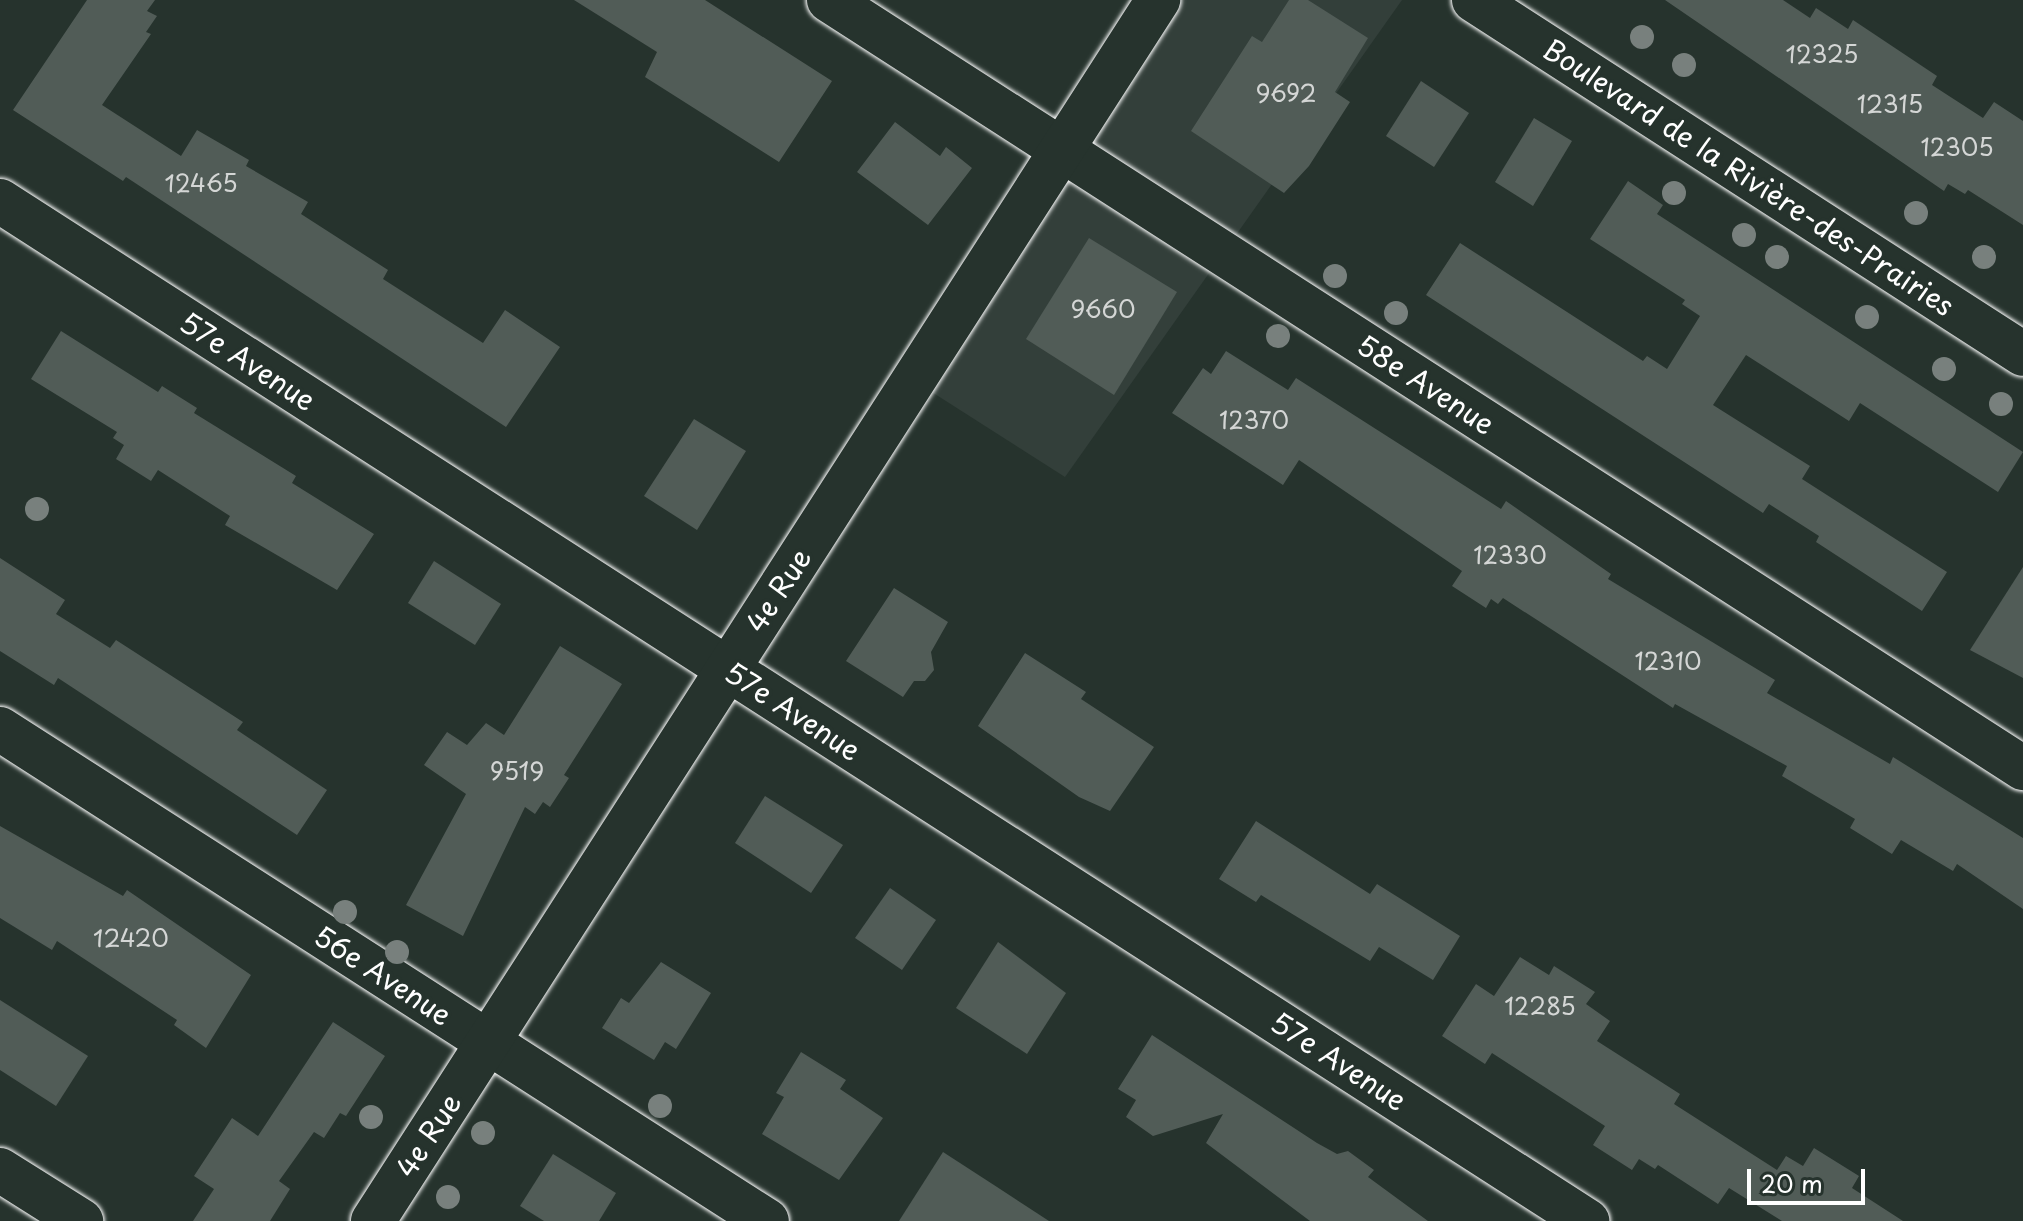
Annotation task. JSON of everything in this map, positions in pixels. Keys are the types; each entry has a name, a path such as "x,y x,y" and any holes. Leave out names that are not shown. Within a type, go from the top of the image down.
{"street":[{"name":"58e Avenue","path":"829,0 2023,768"},
{"name":"4e Rue","path":"373,1221 1158,0"},
{"name":"Boulevard de la Rivière-des-Prairies","path":"1503,8 2023,354"},
{"name":"57e Avenue","path":"0,201 1587,1221"},
{"name":"56e Avenue","path":"0,729 767,1221"},
{"path":"0,1170 81,1221"}],"shaded area":[{"path":"1179,0 1402,0 1065,477 913,380"}],"building":[{"path":"87,0 155,0 147,11 157,16 146,32 151,34 102,105 181,156 197,130 249,160 246,166 308,202 301,214 388,270 383,279 483,343 505,310 560,347 506,427 126,177 123,181 13,110"},
{"path":"574,0 705,0 832,81 779,162 645,77 657,52"},
{"path":"1289,0 1308,0 1368,38 1335,92 1350,102 1309,166 1284,193 1191,131 1252,36 1262,42"},
{"path":"1665,0 1783,0 1810,18 1816,8 1848,29 1853,20 1937,76 1932,85 1983,118 1994,102 2023,121 2023,225 1968,190 1965,194 1948,184 1944,191"},
{"path":"1421,81 1469,113 1434,167 1386,136"},
{"path":"1534,118 1572,141 1533,206 1495,182"},
{"path":"895,122 940,156 946,147 972,168 928,225 857,172"},
{"path":"1628,181 1663,205 1657,214 2023,452 1998,492 1860,403 1849,421 1746,355 1713,405 1810,466 1802,479 1947,572 1922,611 1816,542 1819,536 1769,504 1763,513 1426,295 1460,243 1643,361 1647,356 1667,369 1700,316 1682,304 1685,300 1590,239"},
{"path":"1089,238 1177,292 1114,395 1026,339"},
{"path":"61,331 158,392 162,386 197,408 194,413 296,476 292,483 374,534 337,590 225,525 230,516 158,470 151,481 116,459 124,445 113,438 117,432 31,379"},
{"path":"1226,351 1288,390 1296,378 1501,509 1506,501 1611,574 1608,579 1775,680 1767,693 1890,764 1893,757 2023,838 2023,909 1957,864 1953,871 1901,840 1892,854 1850,828 1855,819 1782,776 1787,766 1675,704 1673,708 1503,598 1498,604 1491,599 1486,608 1452,586 1462,571 1299,460 1283,485 1172,413 1203,368 1211,374"},
{"path":"694,419 746,451 697,530 644,496"},
{"path":"0,558 65,600 56,614 110,648 116,640 243,722 237,730 327,790 297,835 58,678 54,685 0,651"},
{"path":"434,561 501,604 475,645 408,603"},
{"path":"2023,567 2023,678 1970,650"},
{"path":"894,588 948,622 931,652 934,670 925,681 914,681 903,697 846,661"},
{"path":"560,646 622,684 564,775 569,778 550,807 543,802 535,814 525,807 463,936 406,905 466,794 424,765 447,732 467,745 486,723 504,735"},
{"path":"1025,653 1086,692 1081,699 1154,747 1110,811 1079,797 978,726"},
{"path":"765,796 843,845 811,893 735,843"},
{"path":"1256,821 1370,894 1377,884 1460,936 1433,980 1379,947 1370,961 1261,895 1256,902 1219,879"},
{"path":"0,826 123,896 127,890 251,975 206,1048 174,1025 177,1020 57,941 52,950 0,918"},
{"path":"890,888 936,920 902,970 855,938"},
{"path":"998,942 1066,993 1027,1054 956,1008"},
{"path":"1520,957 1549,975 1554,966 1595,992 1586,1004 1610,1021 1597,1041 1680,1094 1674,1104 1777,1170 1786,1156 1803,1166 1814,1148 1859,1176 1852,1188 1903,1221 1782,1221 1729,1188 1718,1204 1658,1165 1655,1169 1639,1159 1632,1170 1593,1145 1605,1126 1492,1053 1485,1064 1442,1036 1476,984 1494,996"},
{"path":"661,962 711,993 676,1049 665,1042 654,1060 602,1028 621,998 629,1003"},
{"path":"0,1000 88,1056 56,1106 0,1070"},
{"path":"333,1022 385,1056 346,1116 340,1113 324,1138 314,1132 279,1181 290,1189 270,1221 193,1221 214,1189 194,1176 232,1118 258,1136"},
{"path":"1152,1035 1317,1143 1337,1154 1348,1151 1374,1170 1368,1177 1428,1221 1310,1221 1206,1143 1223,1114 1153,1136 1126,1117 1136,1100 1118,1089"},
{"path":"801,1052 846,1080 840,1089 883,1118 839,1180 762,1134 784,1097 776,1093"},
{"path":"943,1152 997,1187 1049,1221 899,1221"},
{"path":"553,1154 616,1193 599,1221 544,1221 520,1206"}]}
